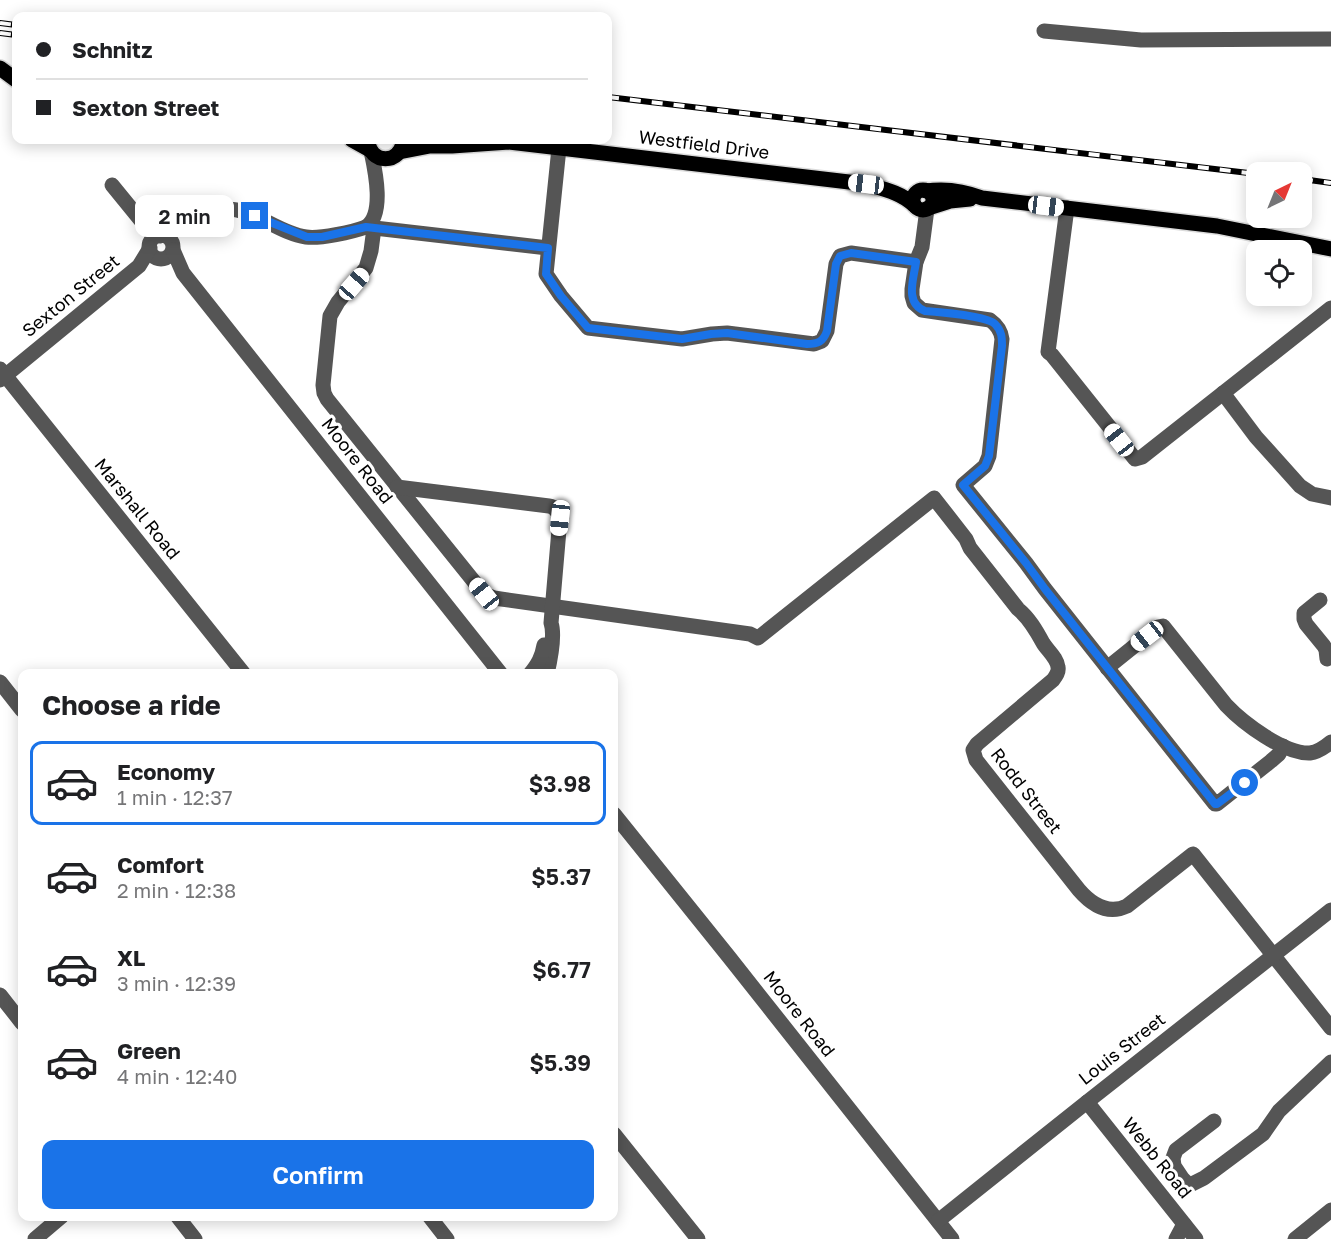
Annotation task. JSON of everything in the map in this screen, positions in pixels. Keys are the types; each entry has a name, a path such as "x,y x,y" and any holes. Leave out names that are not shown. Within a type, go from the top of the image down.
{"main road":[{"name":"Westfield Drive","path":"425,144 430,146"},
{"name":"Westfield Drive","path":"399,149 480,144"},
{"name":"Westfield Drive","path":"525,144 866,184 892,183 922,202 943,189 982,198 1217,226 1331,249"},
{"path":"369,147 375,156 382,159 390,158 399,149"}],"street":[{"path":"1044,32 1142,40 1331,39"},
{"path":"369,147 377,196"},
{"path":"559,148 546,274 588,328 682,339 727,333 814,344 822,341 827,331 836,264 840,256 851,253 916,262"},
{"path":"399,149 388,167 377,196 370,224 369,262 330,316 324,393 484,594 551,615"},
{"name":"Moore Road","path":"112,185 497,669"},
{"path":"922,202 922,247 916,262 912,296 918,308 986,319 993,322 1002,335 989,456 985,466 963,485 1215,804 1271,761 1279,754 1283,746"},
{"path":"1067,208 1048,351 1136,459 1142,457 1331,308"},
{"path":"162,247 206,213 223,209 242,211 300,236 314,238 370,228 548,248"},
{"name":"Sexton Street","path":"2,375 162,247"},
{"name":"Marshall Road","path":"2,375 240,669"},
{"path":"1223,393 1256,437 1300,486 1312,494 1331,498"},
{"path":"398,487 553,506 560,518 551,615 542,657 534,669"},
{"name":"Rodd Street","path":"551,615 750,634 758,638 934,498 966,538 970,548 1026,616 1058,666 1058,673 1053,680 977,744 973,750 976,760 1078,890 1089,900 1105,909 1123,908 1193,854 1273,956"},
{"path":"1320,600 1304,613 1304,619 1324,646 1327,659"},
{"path":"548,669 552,637 551,615"},
{"path":"1107,668 1158,627 1163,626 1230,709 1248,724 1283,746 1297,751 1311,753 1327,745"},
{"path":"0,682 18,705"},
{"name":"Moore Road","path":"618,819 952,1239"},
{"name":"Louis Street","path":"938,1221 1331,910"},
{"path":"1273,956 1331,1028"},
{"path":"0,995 18,1018"},
{"path":"1214,1121 1176,1150 1173,1158 1174,1166 1186,1183 1198,1182 1263,1134 1279,1112 1331,1062"},
{"name":"Webb Road","path":"1087,1102 1196,1239"},
{"path":"618,1139 698,1239"},
{"path":"1295,1239 1331,1210"},
{"path":"35,1239 56,1221"},
{"path":"181,1221 195,1239"},
{"path":"433,1221 447,1239"},
{"path":"1176,1239 1184,1224"}],"railway":[{"path":"0,23 12,24"},
{"path":"0,33 12,34"},
{"path":"612,97 1246,173"},
{"path":"1312,180 1331,183"}],"route":[{"path":"255,216 300,236 314,238 366,227 548,248 546,274 585,326 593,329 682,339 727,333 807,344 818,343 822,341 827,331 836,264 840,256 851,253 916,262 912,296 918,308 925,311 986,319 997,326 1002,335 989,456 985,466 963,485 1215,804 1245,783"}]}
